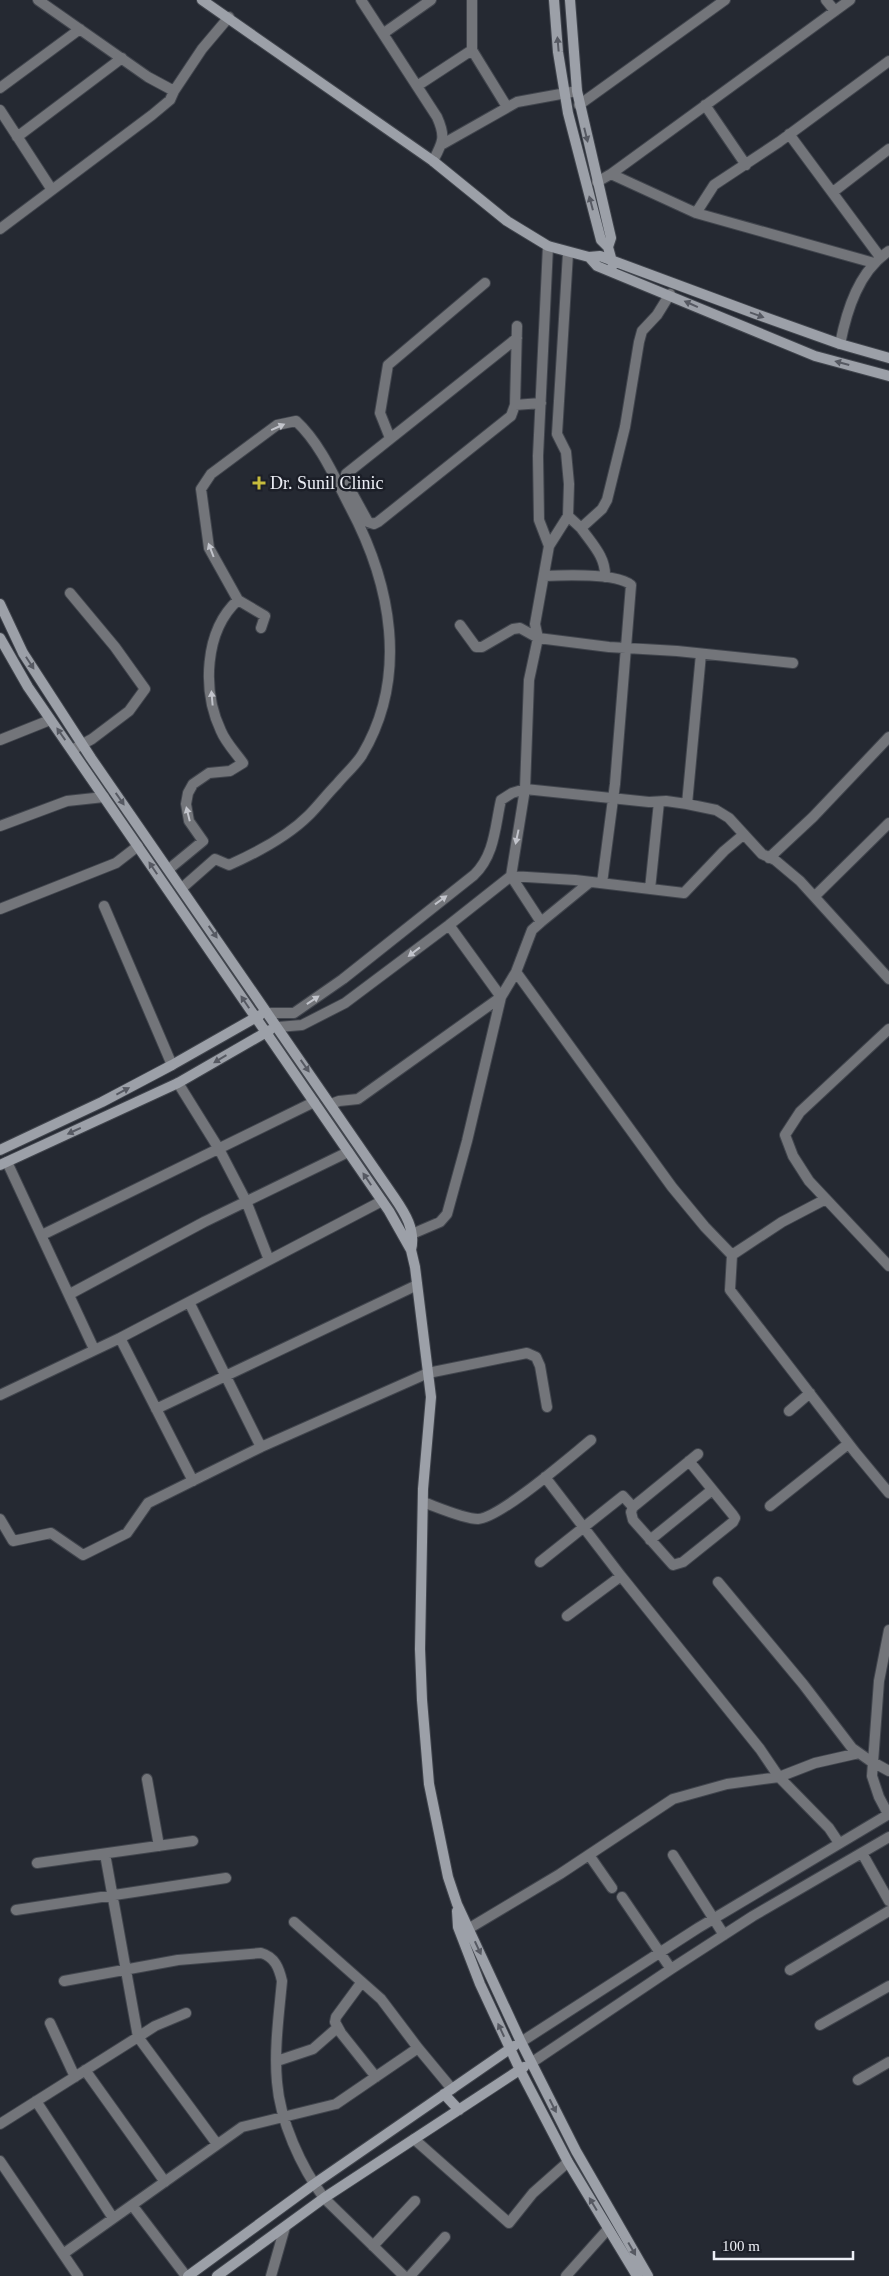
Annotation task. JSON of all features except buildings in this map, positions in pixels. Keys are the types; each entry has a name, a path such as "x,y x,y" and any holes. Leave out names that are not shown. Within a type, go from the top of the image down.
{"street":[{"path":"38,0 148,77 174,91"},
{"path":"202,0 433,161 507,221 548,246 568,253 589,257 600,256 840,344 889,358"},
{"path":"361,0 438,117 443,132 441,144 433,161"},
{"path":"384,33 431,0"},
{"path":"472,0 472,50 507,107"},
{"path":"554,0 568,113 601,240 608,247"},
{"path":"570,0 576,92 610,238 608,247 615,272"},
{"path":"579,105 725,0"},
{"path":"826,0 835,11"},
{"path":"597,182 611,174 850,0"},
{"path":"0,229 170,100 202,49 228,17"},
{"path":"0,88 80,29"},
{"path":"417,86 472,50"},
{"path":"17,137 122,58"},
{"path":"696,213 714,185 746,165 889,61"},
{"path":"441,144 517,102 576,92"},
{"path":"706,105 746,165"},
{"path":"0,110 52,190"},
{"path":"789,134 832,192 877,260"},
{"path":"832,192 889,149"},
{"path":"611,174 696,213 877,260"},
{"path":"548,246 538,456 540,520 549,546"},
{"path":"840,344 852,300 877,260 889,251"},
{"path":"541,922 511,876 525,789 530,680 538,638 535,624 549,546 568,516 569,484 566,452 558,434 568,253"},
{"path":"589,257 597,266 670,294 815,356 889,376"},
{"path":"390,438 380,413 388,365 485,283"},
{"path":"581,528 602,509 610,494 626,422 642,331 658,315 670,294"},
{"path":"516,338 349,471 344,478 364,517 371,524 378,522 511,416 515,404 517,326"},
{"path":"515,404 541,403"},
{"path":"182,888 216,859 229,865 249,856 307,817 361,757 382,711 390,673 391,644 387,605 378,572 364,533 341,489 308,432 296,421 277,426 211,474 201,489 202,512 210,548 238,600 265,616 261,628"},
{"path":"540,434 558,434"},
{"path":"568,516 581,528 603,560 606,568 606,577"},
{"path":"544,576 606,577 626,581 631,585 613,799 602,883"},
{"path":"70,593 115,647 145,689 129,711 72,750"},
{"path":"169,869 203,841 189,822 186,804 188,793 193,784 209,773 230,771 243,763 221,732 212,705 210,668 212,641 228,609 238,600"},
{"path":"0,604 17,641 82,744 394,1196 408,1220 408,1235"},
{"path":"460,625 476,647 482,647 517,628 538,638 793,663"},
{"path":"17,641 1,644 50,720 265,1032 382,1201 413,1241 411,1250 415,1267 431,1397 423,1502 420,1649 425,1742 430,1784 448,1877 480,1984 520,2070 568,2162 637,2276"},
{"path":"687,804 701,654"},
{"path":"0,740 50,720"},
{"path":"769,858 834,796 889,737"},
{"path":"94,1349 42,1235 3,1163 1,1150 102,1102 172,1065 255,1016 268,1013 294,1013 343,979 482,867 492,846 501,800 512,792 525,789 613,799 687,804 716,810 729,818 762,854 800,881 889,979"},
{"path":"0,826 66,800 104,797"},
{"path":"650,888 660,802"},
{"path":"815,896 889,823"},
{"path":"3,1163 178,1084 265,1032 278,1027 302,1026 345,1003 511,876 602,883 684,893 724,851 743,835"},
{"path":"0,909 116,863 138,846"},
{"path":"331,1104 358,1099 500,996 516,972 532,930 590,882"},
{"path":"104,906 172,1065"},
{"path":"408,1235 440,1222 452,1204 500,996 449,925"},
{"path":"516,972 672,1187 704,1227 732,1254 730,1290 848,1444 889,1492"},
{"path":"889,1029 800,1112 785,1134 798,1165 809,1181 889,1266"},
{"path":"178,1084 219,1149 246,1202 269,1260"},
{"path":"42,1235 314,1102"},
{"path":"70,1294 204,1222 348,1152"},
{"path":"732,1254 782,1222 826,1199"},
{"path":"0,1395 120,1338 382,1201"},
{"path":"156,1409 416,1286"},
{"path":"189,1302 261,1447"},
{"path":"120,1338 193,1481"},
{"path":"0,1519 13,1541 51,1533 83,1555 127,1533 148,1503 261,1447 428,1373 528,1352 536,1356 540,1366 547,1407"},
{"path":"789,1411 810,1393"},
{"path":"423,1502 477,1519 491,1516 545,1477 591,1440"},
{"path":"770,1506 848,1444"},
{"path":"689,1461 735,1518 680,1564 673,1565 630,1516 634,1507 689,1461 698,1454"},
{"path":"545,1477 621,1576 760,1749 779,1777 829,1828 838,1843"},
{"path":"650,1540 712,1490"},
{"path":"540,1562 623,1496 634,1507"},
{"path":"567,1616 621,1576"},
{"path":"718,1582 798,1678 852,1748 889,1771"},
{"path":"132,2205 187,2276 314,2184 510,2048 714,1919 888,1814 879,1797 872,1776 879,1681 889,1630"},
{"path":"465,1929 589,1855 673,1799 727,1784 779,1777 815,1763 859,1753"},
{"path":"147,1779 159,1846"},
{"path":"217,2276 324,2198 531,2063 670,1969 889,1837"},
{"path":"37,1863 193,1841"},
{"path":"862,1853 889,1900"},
{"path":"105,1854 138,2037 217,2144"},
{"path":"589,1855 612,1888"},
{"path":"673,1855 724,1935"},
{"path":"16,1910 226,1878"},
{"path":"622,1897 670,1969"},
{"path":"790,1970 889,1910"},
{"path":"294,1922 381,1999 418,2048 459,2110"},
{"path":"465,1929 576,2151 648,2276"},
{"path":"64,1981 178,1960 261,1953 268,1955 280,1970 282,1981 277,2082 285,2117 296,2151 324,2198 404,2276"},
{"path":"361,1983 336,2017 337,2028 376,2077"},
{"path":"820,2025 889,1986"},
{"path":"0,2124 155,2026 186,2012"},
{"path":"50,2023 75,2077"},
{"path":"277,2061 313,2049 337,2028"},
{"path":"62,2254 242,2127 336,2104 418,2048"},
{"path":"858,2080 889,2062"},
{"path":"85,2070 164,2182"},
{"path":"36,2101 113,2218"},
{"path":"414,2139 509,2223 533,2193 568,2162"},
{"path":"0,2161 78,2276"},
{"path":"373,2246 415,2201"},
{"path":"271,2276 285,2227"},
{"path":"566,2276 608,2229"},
{"path":"410,2276 445,2237"}],"place":[{"name":"Dr. Sunil Clinic","path":"259,483"}]}
